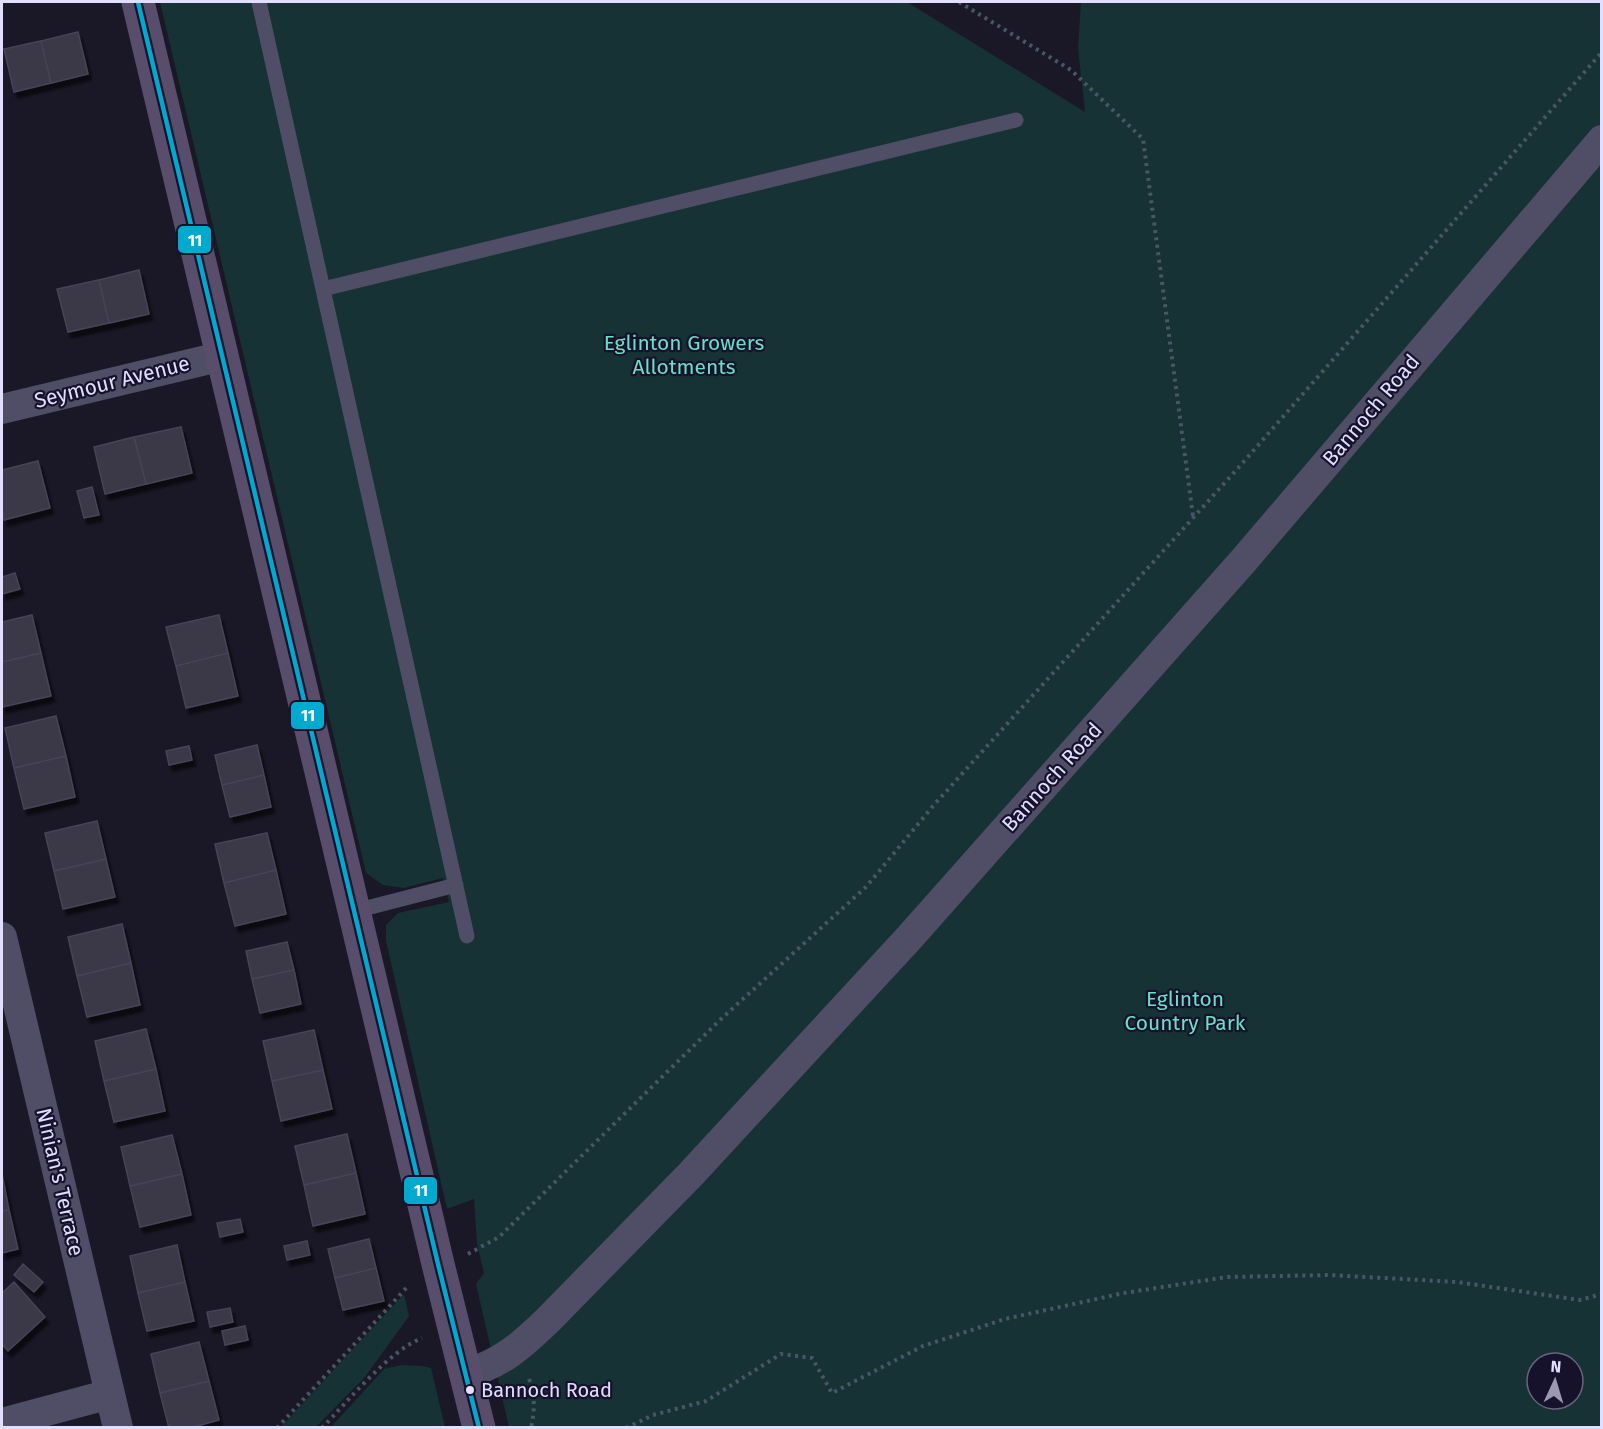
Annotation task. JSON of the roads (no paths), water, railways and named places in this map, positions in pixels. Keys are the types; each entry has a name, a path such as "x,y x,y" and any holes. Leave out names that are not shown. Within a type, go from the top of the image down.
{"main road":[{"path":"138,2 479,1428"}],"street":[{"name":"Bannoch Road","path":"466,1374 484,1368 509,1354 548,1320 691,1174 893,956 1244,560 1602,140"},
{"name":"Seymour Avenue","path":"2,409 223,356"},
{"name":"Ninian's Terrace","path":"2,937 118,1428"},
{"path":"2,1423 110,1394"}],"lane":[{"path":"259,2 467,936"},
{"path":"323,289 1016,120"},
{"path":"355,911 456,885"}],"place":[{"name":"Bannoch Road","path":"470,1390"}],"park label":[{"name":"Eglinton Growers Allotments","path":"684,355"},
{"name":"Eglinton Country Park","path":"1185,1011"}]}
